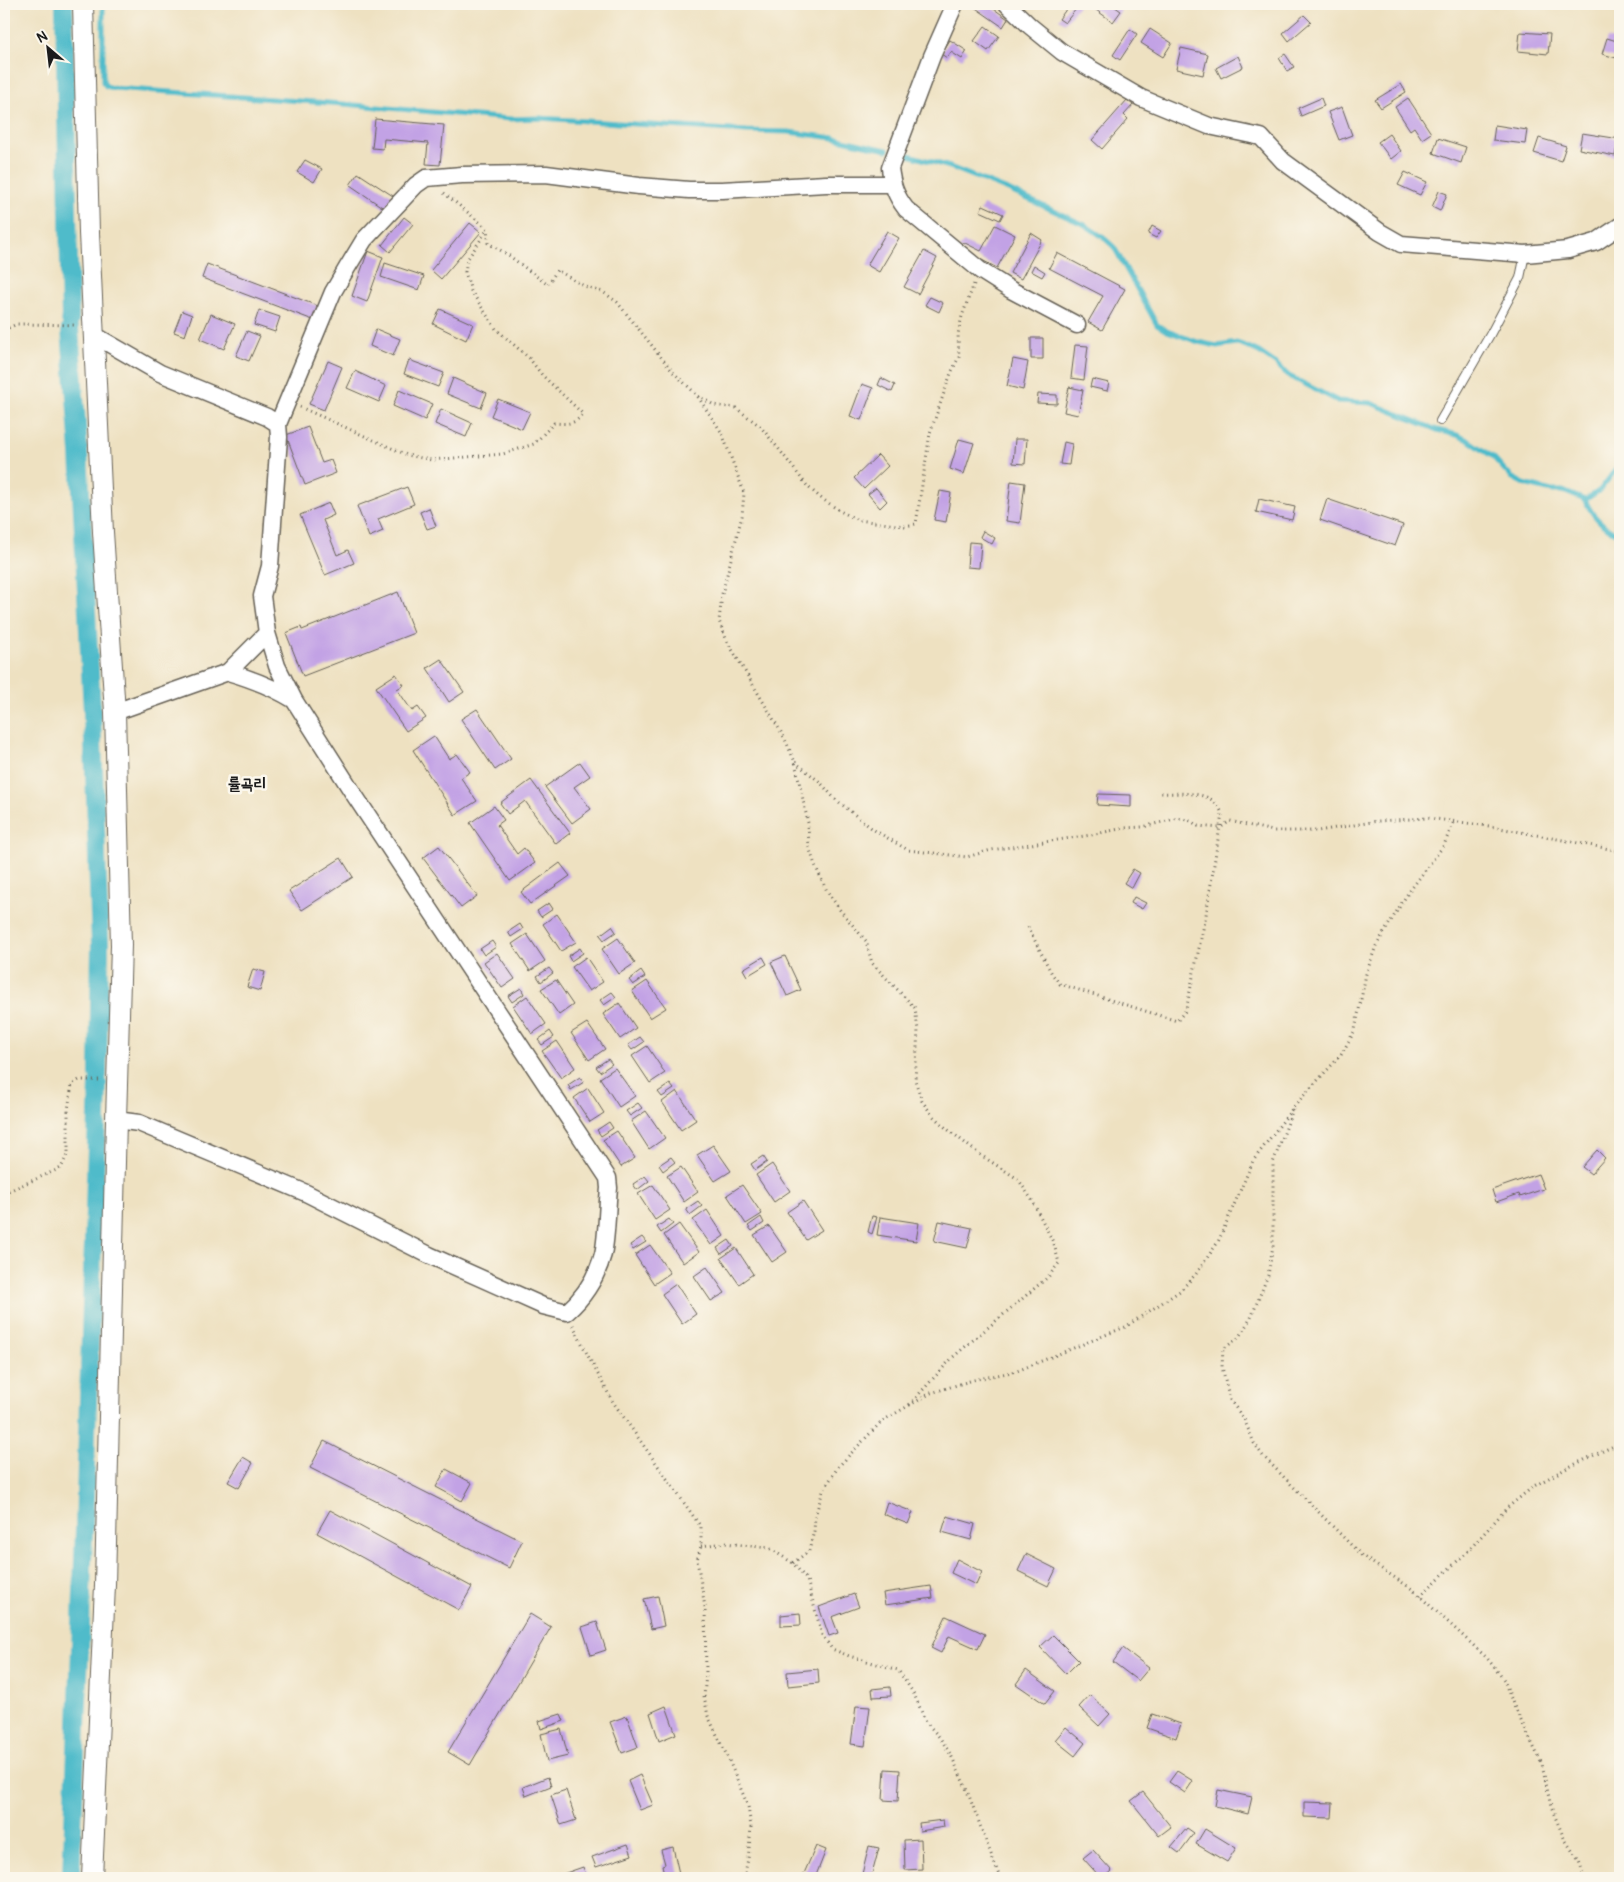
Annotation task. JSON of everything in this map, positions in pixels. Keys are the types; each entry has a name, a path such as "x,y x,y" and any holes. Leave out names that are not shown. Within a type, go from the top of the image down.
{"street":[{"path":"83,4 88,213 102,532 115,712 121,945 105,1585 92,1878"},
{"path":"955,4 932,56 890,168 892,184 897,198 906,209 980,271 1011,290 1077,325"},
{"path":"1007,4 1062,52 1141,98 1209,126 1261,136 1283,161 1380,232 1401,244 1525,254 1568,250 1596,242 1620,226"},
{"path":"116,1120 139,1123 306,1193 438,1259 542,1306 567,1312 578,1302 592,1281 603,1253 609,1188 608,1178 355,796 294,700 277,666 267,633 262,596 270,566 280,437 278,424 333,292 346,268 364,240 416,185 426,178 462,175 546,174 639,186 689,190 826,184 892,184"},
{"path":"94,330 160,373 268,417 278,424"},
{"path":"115,712 228,672 267,633"},
{"path":"228,672 279,690 294,700"}],"lane":[{"path":"1440,420 1491,333 1520,278 1525,254"}],"path":[{"path":"426,178 488,229"},
{"path":"488,229 488,243 507,254 548,285 557,270 584,286 603,292 617,302 673,372 696,394 714,405 736,408 760,426 808,487 821,498 858,520 905,526 916,524 930,433 951,373 959,357 958,334 960,325 969,295 980,271"},
{"path":"288,402 407,455 431,460 502,454 534,444 554,423 565,424 577,421 583,414 542,375 529,358 496,329 471,291 465,272 467,260 488,229"},
{"path":"4,330 17,324 94,330"},
{"path":"696,394 722,434 744,493 742,516 722,594 719,621 727,641 784,737 795,762 808,823 809,846 815,865 827,891 866,941 872,963 915,1008 918,1030 915,1080 922,1101 933,1116 946,1128 979,1154 1018,1180 1032,1200 1054,1244 1059,1263 1048,1277 953,1357 909,1405"},
{"path":"795,762 820,782 836,800 874,830 908,850 967,857 991,850 1091,835 1124,828 1143,827 1178,818 1191,821 1198,826 1220,828 1230,821 1273,831 1318,831 1378,821 1428,818 1489,826 1620,851"},
{"path":"1028,927 1052,974 1060,984 1177,1021 1186,1010 1206,914 1222,814 1220,806 1213,799 1202,796 1160,793"},
{"path":"793,1563 809,1551 814,1531 815,1516 823,1491 838,1466 882,1421 931,1392 973,1380 1017,1371 1125,1327 1180,1291 1196,1274 1218,1242 1253,1161 1295,1105 1341,1055 1355,1030 1366,974 1376,946 1406,896 1444,845 1454,821"},
{"path":"4,1193 61,1168 68,1153 68,1110 72,1084 79,1080 118,1080"},
{"path":"1295,1105 1274,1163 1274,1246 1268,1275 1251,1318 1238,1338 1223,1349 1222,1367 1230,1400 1244,1419 1254,1443 1263,1456 1362,1556 1420,1596 1486,1658 1504,1680 1542,1764 1551,1807 1564,1838 1579,1861 1585,1878"},
{"path":"567,1312 613,1402 701,1527 701,1546 698,1560 705,1607 706,1674 704,1696 708,1716 748,1806 751,1827 744,1878"},
{"path":"1420,1596 1468,1551 1508,1508 1534,1486 1620,1443"},
{"path":"701,1546 725,1543 769,1548 793,1563 807,1580 822,1635 832,1649 849,1656 898,1670 914,1694 926,1722 951,1755 1000,1878"}],"building":[{"path":"970,4 987,4 1008,19 1003,27"},
{"path":"1070,4 1080,4 1065,23 1059,19"},
{"path":"1090,4 1111,4 1121,11 1113,22"},
{"path":"1304,15 1311,22 1289,41 1283,33"},
{"path":"985,26 999,36 988,51 974,41"},
{"path":"1130,29 1137,34 1120,60 1113,55"},
{"path":"1150,29 1172,43 1163,57 1141,43"},
{"path":"1520,32 1550,34 1548,54 1518,51"},
{"path":"1607,38 1620,42 1620,59 1602,54"},
{"path":"950,40 967,51 962,59 951,52 947,58 941,54"},
{"path":"1181,48 1208,54 1203,75 1176,69"},
{"path":"1285,54 1294,67 1287,71 1279,58"},
{"path":"1238,56 1243,67 1221,78 1216,68"},
{"path":"1401,84 1406,92 1381,108 1375,100"},
{"path":"1321,98 1324,106 1301,116 1298,108"},
{"path":"1408,98 1431,133 1422,139 1414,127 1410,130 1395,107"},
{"path":"1127,100 1133,105 1124,115 1128,119 1102,149 1092,140"},
{"path":"1342,107 1352,135 1339,140 1328,112"},
{"path":"375,119 444,125 440,165 426,164 428,143 384,139 383,149 372,148"},
{"path":"1495,125 1527,130 1525,144 1493,140"},
{"path":"1582,133 1620,139 1620,147 1617,146 1615,156 1579,149"},
{"path":"1389,134 1401,151 1391,159 1378,142"},
{"path":"1438,138 1466,147 1461,163 1433,153"},
{"path":"1539,138 1566,146 1561,161 1534,153"},
{"path":"305,160 322,169 314,182 297,172"},
{"path":"1405,172 1427,182 1420,195 1398,185"},
{"path":"358,173 393,196 385,209 350,185"},
{"path":"1439,191 1447,194 1440,211 1432,207"},
{"path":"983,205 1003,214 1000,220 980,211"},
{"path":"404,217 413,224 390,252 382,245"},
{"path":"470,223 481,232 441,279 431,270"},
{"path":"995,225 1015,235 997,268 959,248 963,242 981,251"},
{"path":"1152,226 1161,231 1156,238 1148,234"},
{"path":"887,231 899,238 879,272 867,265"},
{"path":"1031,233 1042,240 1021,279 1010,273"},
{"path":"368,251 383,257 367,302 352,296"},
{"path":"924,251 937,258 918,294 904,287"},
{"path":"1057,253 1125,289 1102,330 1088,322 1103,296 1049,268"},
{"path":"385,263 424,276 419,290 381,277"},
{"path":"207,264 318,306 313,320 202,278"},
{"path":"1034,265 1045,272 1042,277 1031,271"},
{"path":"930,297 943,303 939,312 925,305"},
{"path":"440,309 473,324 466,340 433,324"},
{"path":"259,310 280,317 275,332 254,325"},
{"path":"182,311 192,315 185,336 174,332"},
{"path":"211,314 235,324 224,349 200,339"},
{"path":"376,329 400,339 393,356 370,346"},
{"path":"247,331 260,336 249,361 236,356"},
{"path":"1031,338 1043,338 1043,359 1031,359"},
{"path":"1075,345 1088,346 1084,380 1071,378"},
{"path":"1013,359 1028,362 1023,390 1007,386"},
{"path":"409,360 444,373 438,387 404,374"},
{"path":"328,361 342,367 324,410 309,404"},
{"path":"355,371 386,386 379,402 347,388"},
{"path":"453,378 487,393 481,408 447,394"},
{"path":"881,378 895,385 892,392 878,385"},
{"path":"1092,379 1109,383 1107,391 1090,387"},
{"path":"862,384 873,388 861,420 850,416"},
{"path":"1069,387 1083,390 1078,415 1064,412"},
{"path":"399,390 432,404 425,420 393,406"},
{"path":"1038,394 1057,395 1057,404 1037,403"},
{"path":"498,399 530,412 522,429 491,416"},
{"path":"441,409 472,423 466,437 435,424"},
{"path":"308,427 322,463 331,460 336,473 305,485 286,435"},
{"path":"959,439 974,443 964,474 950,469"},
{"path":"1015,439 1027,439 1025,464 1013,463"},
{"path":"1064,442 1072,444 1069,465 1060,464"},
{"path":"878,455 888,466 864,489 854,478"},
{"path":"1011,481 1025,483 1020,523 1006,521"},
{"path":"407,487 414,504 378,519 383,531 369,537 357,506"},
{"path":"876,488 887,501 880,508 868,494"},
{"path":"940,491 951,493 946,522 934,520"},
{"path":"1259,499 1295,507 1292,520 1256,512"},
{"path":"1327,499 1403,525 1395,546 1320,520"},
{"path":"329,503 334,515 323,520 337,555 348,550 354,563 325,575 300,515"},
{"path":"429,508 436,526 427,529 420,512"},
{"path":"983,531 995,538 992,544 980,537"},
{"path":"969,542 981,543 979,568 967,567"},
{"path":"398,592 414,633 303,676 286,633 301,627 302,630"},
{"path":"441,659 464,692 449,702 427,668"},
{"path":"396,674 404,685 397,689 412,711 418,707 426,718 406,731 376,687"},
{"path":"477,709 511,759 495,770 461,719"},
{"path":"434,736 449,759 457,754 470,772 461,778 477,801 455,815 413,750"},
{"path":"580,762 590,776 574,787 591,809 572,823 545,787"},
{"path":"531,780 570,833 556,844 525,801 508,814 500,803"},
{"path":"1098,794 1131,795 1131,807 1097,805"},
{"path":"494,806 504,820 497,825 517,854 524,848 535,863 510,881 470,823"},
{"path":"439,846 477,896 461,908 423,858"},
{"path":"341,858 353,877 302,910 289,891"},
{"path":"560,863 570,876 530,904 521,892"},
{"path":"1133,869 1140,873 1132,888 1124,883"},
{"path":"1134,897 1146,903 1142,909 1131,903"},
{"path":"549,903 553,909 541,917 537,911"},
{"path":"557,914 576,942 561,951 543,924"},
{"path":"520,924 523,929 511,937 508,932"},
{"path":"612,926 616,932 604,940 600,935"},
{"path":"527,934 545,961 530,971 512,944"},
{"path":"618,938 635,963 619,974 602,949"},
{"path":"492,941 496,947 484,955 480,949"},
{"path":"580,948 583,953 571,961 568,956"},
{"path":"497,953 515,979 502,988 484,962"},
{"path":"785,956 801,990 787,996 771,962"},
{"path":"586,957 603,982 589,991 572,967"},
{"path":"763,957 767,964 747,976 743,969"},
{"path":"549,968 553,973 541,982 537,976"},
{"path":"253,969 265,972 260,991 247,987"},
{"path":"641,971 645,977 633,985 629,980"},
{"path":"556,980 573,1005 559,1015 541,989"},
{"path":"647,981 666,1008 650,1018 632,991"},
{"path":"521,988 524,994 512,1002 508,996"},
{"path":"612,992 616,997 604,1005 600,1000"},
{"path":"527,996 546,1024 532,1034 513,1006"},
{"path":"619,1003 636,1028 620,1039 603,1014"},
{"path":"587,1023 605,1049 589,1060 571,1033"},
{"path":"550,1031 554,1037 542,1045 538,1040"},
{"path":"640,1037 644,1042 632,1050 628,1045"},
{"path":"557,1041 575,1068 561,1078 542,1051"},
{"path":"647,1046 665,1073 650,1083 632,1056"},
{"path":"608,1059 612,1064 600,1072 596,1067"},
{"path":"615,1068 635,1096 619,1107 600,1078"},
{"path":"580,1077 584,1082 571,1090 568,1085"},
{"path":"670,1084 674,1089 662,1097 658,1092"},
{"path":"588,1088 604,1113 590,1122 574,1098"},
{"path":"677,1091 696,1120 681,1130 662,1102"},
{"path":"638,1103 642,1108 630,1116 626,1111"},
{"path":"646,1111 665,1138 649,1149 631,1121"},
{"path":"609,1122 613,1128 601,1136 597,1130"},
{"path":"617,1131 635,1158 621,1167 603,1140"},
{"path":"713,1145 731,1171 715,1181 697,1155"},
{"path":"1597,1150 1605,1158 1591,1174 1582,1167"},
{"path":"763,1156 767,1162 755,1170 751,1164"},
{"path":"671,1157 675,1162 663,1171 659,1165"},
{"path":"772,1164 790,1191 774,1202 756,1175"},
{"path":"681,1167 698,1192 684,1202 667,1176"},
{"path":"1538,1174 1544,1189 1520,1197 1519,1194 1496,1202 1492,1190"},
{"path":"645,1176 649,1181 637,1190 633,1184"},
{"path":"653,1185 670,1210 655,1220 638,1194"},
{"path":"742,1185 762,1214 746,1224 727,1195"},
{"path":"698,1201 702,1206 690,1215 686,1209"},
{"path":"803,1201 822,1230 806,1240 787,1212"},
{"path":"707,1210 724,1236 711,1245 693,1220"},
{"path":"872,1216 877,1217 872,1234 868,1232"},
{"path":"761,1217 764,1223 752,1231 748,1226"},
{"path":"880,1217 919,1223 916,1241 877,1235"},
{"path":"669,1219 673,1224 661,1233 657,1227"},
{"path":"939,1221 972,1228 967,1248 934,1241"},
{"path":"679,1224 699,1252 683,1263 664,1235"},
{"path":"769,1226 787,1252 772,1262 754,1235"},
{"path":"642,1237 646,1242 633,1250 630,1245"},
{"path":"729,1240 733,1246 721,1254 717,1248"},
{"path":"650,1245 670,1273 654,1284 635,1255"},
{"path":"736,1248 753,1274 739,1284 721,1258"},
{"path":"707,1267 725,1293 711,1301 694,1276"},
{"path":"676,1284 696,1314 682,1324 662,1294"},
{"path":"324,1441 522,1541 509,1568 310,1468"},
{"path":"243,1457 253,1463 239,1488 228,1482"},
{"path":"446,1469 472,1483 462,1501 436,1487"},
{"path":"887,1502 913,1512 908,1524 883,1514"},
{"path":"330,1510 472,1587 459,1610 317,1533"},
{"path":"947,1516 975,1524 971,1540 942,1532"},
{"path":"1026,1554 1056,1569 1048,1586 1018,1571"},
{"path":"957,1559 982,1572 976,1585 951,1573"},
{"path":"931,1586 933,1598 885,1605 883,1593"},
{"path":"854,1594 859,1607 832,1617 838,1633 829,1636 819,1607"},
{"path":"658,1596 664,1626 651,1629 644,1599"},
{"path":"800,1613 801,1625 781,1626 781,1615"},
{"path":"530,1614 551,1627 470,1765 448,1752"},
{"path":"946,1616 985,1634 978,1649 949,1636 941,1653 931,1648"},
{"path":"597,1622 606,1650 591,1655 582,1627"},
{"path":"1053,1635 1079,1661 1066,1674 1040,1647"},
{"path":"1123,1648 1149,1668 1138,1681 1113,1662"},
{"path":"818,1669 819,1683 788,1686 787,1672"},
{"path":"1026,1670 1055,1691 1045,1704 1016,1684"},
{"path":"890,1687 891,1696 873,1697 872,1689"},
{"path":"1090,1695 1110,1714 1099,1726 1079,1707"},
{"path":"666,1706 676,1734 659,1741 650,1713"},
{"path":"856,1706 870,1707 865,1746 851,1744"},
{"path":"561,1714 564,1721 541,1729 539,1721"},
{"path":"1152,1714 1181,1724 1176,1738 1147,1728"},
{"path":"627,1716 638,1747 622,1753 610,1722"},
{"path":"1066,1727 1085,1743 1075,1756 1055,1740"},
{"path":"561,1729 568,1756 547,1761 541,1734"},
{"path":"885,1769 900,1770 898,1801 883,1800"},
{"path":"1177,1771 1193,1781 1185,1793 1169,1782"},
{"path":"640,1775 653,1805 640,1810 628,1781"},
{"path":"548,1777 551,1786 526,1796 523,1787"},
{"path":"566,1790 576,1820 561,1825 551,1795"},
{"path":"1218,1790 1252,1797 1248,1814 1215,1806"},
{"path":"1143,1792 1171,1827 1159,1836 1131,1801"},
{"path":"1304,1802 1333,1803 1332,1818 1304,1817"},
{"path":"943,1820 944,1827 920,1831 919,1823"},
{"path":"1187,1828 1194,1833 1179,1853 1171,1847"},
{"path":"1205,1829 1236,1848 1227,1862 1196,1844"},
{"path":"921,1839 922,1869 905,1870 904,1840"},
{"path":"628,1844 632,1855 596,1867 592,1857"},
{"path":"816,1846 826,1850 815,1878 802,1878"},
{"path":"869,1846 879,1848 871,1878 861,1878"},
{"path":"673,1847 680,1878 665,1878 662,1865 665,1864 661,1850"},
{"path":"1093,1850 1112,1871 1104,1878 1101,1878 1083,1858"},
{"path":"583,1867 586,1875 576,1878 561,1878 560,1875"}],"waterway":[{"path":"64,4 70,319"},
{"path":"103,4 103,82 106,86 113,88 344,104 510,119 539,118 789,132 834,138 887,150"},
{"path":"902,153 950,167 1008,190 1085,225 1103,237 1114,247 1157,325 1167,331 1198,342 1217,346 1237,343 1246,346 1275,363 1289,376 1338,401 1371,403 1437,430 1457,435 1493,457 1511,477 1524,484 1552,491 1563,491 1585,500 1591,512 1599,521 1608,529 1620,535"},
{"path":"70,329 79,452 92,712 100,944 98,1075"},
{"path":"1585,500 1600,490 1620,464"},
{"path":"71,1878 98,1083"}],"district":[{"name":"률곡리","path":"247,783"}]}
